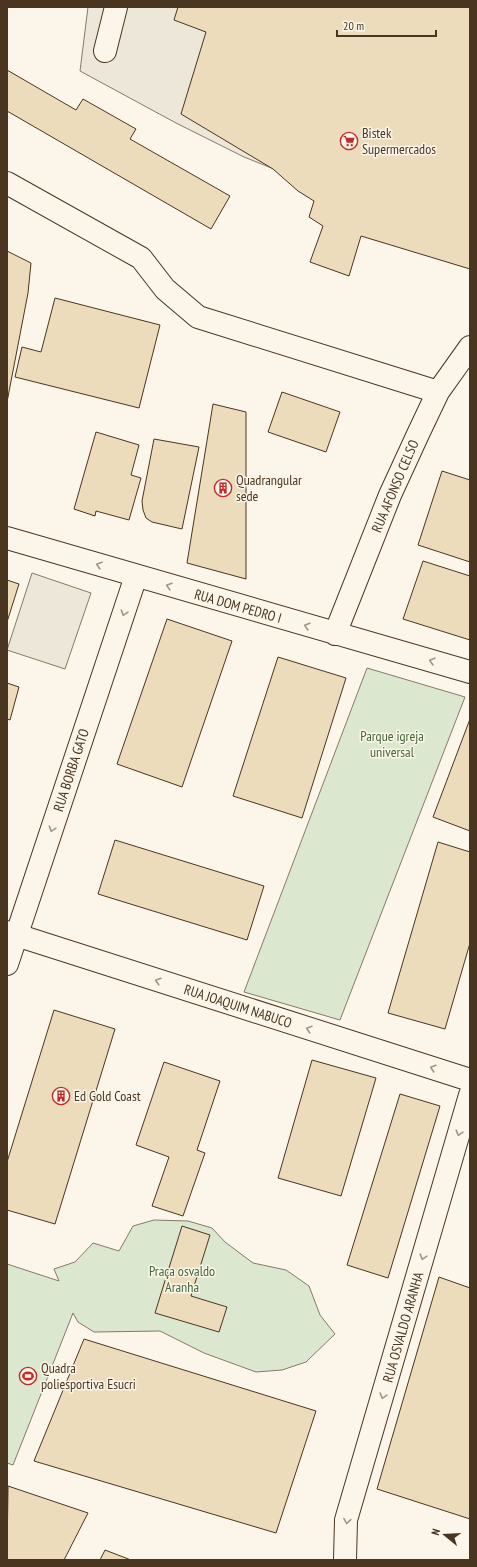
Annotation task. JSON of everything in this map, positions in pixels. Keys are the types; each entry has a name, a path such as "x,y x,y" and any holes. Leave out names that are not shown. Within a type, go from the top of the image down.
{"street":[{"path":"104,51 116,7"},
{"path":"7,183 141,258 165,289 198,317 438,392"},
{"name":"RUA AFONSO CELSO","path":"336,634 390,495 438,392 470,346"},
{"name":"RUA DOM PEDRO I","path":"7,538 470,672"},
{"name":"RUA BORBA GATO","path":"7,964 12,934 136,576"},
{"name":"RUA JOAQUIM NABUCO","path":"12,934 470,1080"},
{"name":"RUA OSVALDO ARANHA","path":"345,1560 346,1520 470,1095"}],"green space":[{"name":"Parque igreja universal","path":"367,668 465,697 340,1020 244,992"},
{"name":"Praça osvaldo Aranha","path":"154,1220 188,1221 212,1228 225,1242 253,1263 286,1270 309,1286 320,1315 335,1334 306,1362 282,1370 256,1372 204,1353 160,1331 94,1332 78,1322 73,1313 13,1465 7,1463 7,1264 59,1281 54,1269 75,1262 93,1243 119,1251 133,1226"}],"shaded area":[{"name":"Bistek Supermercados","path":"88,7 470,7 398,219 244,157 176,123 80,71"},
{"path":"32,573 91,593 65,669 7,650"}],"building":[{"name":"Bistek Supermercados","path":"178,7 470,7 470,269 361,236 349,276 310,262 323,226 309,217 314,201 298,191 273,169 181,114 206,32 174,20"},
{"path":"7,70 76,110 83,99 136,129 130,139 230,196 211,229 7,111"},
{"path":"7,251 31,263 28,293 7,402"},
{"path":"55,298 160,325 139,408 15,377 22,347 41,352"},
{"path":"282,392 340,412 326,452 268,432"},
{"name":"Quadrangular sede","path":"213,404 246,412 246,579 187,563"},
{"path":"96,432 139,445 131,475 141,478 129,520 96,511 95,516 74,509"},
{"path":"154,439 199,447 182,529 152,522 146,518 143,510 142,501"},
{"path":"442,471 470,480 470,562 418,545"},
{"path":"423,561 470,576 470,640 403,619"},
{"path":"7,580 19,584 7,622"},
{"path":"167,619 232,641 182,787 117,764"},
{"path":"278,657 346,678 302,818 233,796"},
{"path":"7,683 19,687 10,720 7,719"},
{"path":"470,719 470,831 433,817"},
{"path":"115,840 264,886 247,940 98,894"},
{"path":"438,842 470,852 470,943 445,1029 388,1013"},
{"name":"Ed Gold Coast","path":"54,1010 115,1029 55,1224 7,1210 7,1162"},
{"path":"312,1060 376,1078 341,1196 278,1178"},
{"path":"164,1062 220,1081 197,1150 205,1153 183,1216 152,1206 169,1157 136,1145"},
{"path":"400,1094 440,1106 388,1278 347,1265"},
{"path":"182,1226 210,1235 191,1296 227,1307 219,1332 155,1313"},
{"path":"439,1277 470,1288 470,1519 377,1489"},
{"path":"84,1339 316,1411 276,1533 34,1461"},
{"path":"8,1486 88,1513 64,1560 7,1560"},
{"path":"105,1550 131,1560 100,1560"}],"place":[{"name":"Bistek Supermercados","path":"349,141"},
{"name":"Quadrangular sede","path":"223,488"},
{"name":"Ed Gold Coast","path":"61,1096"},
{"name":"Quadra poliesportiva Esucri","path":"28,1376"}]}
